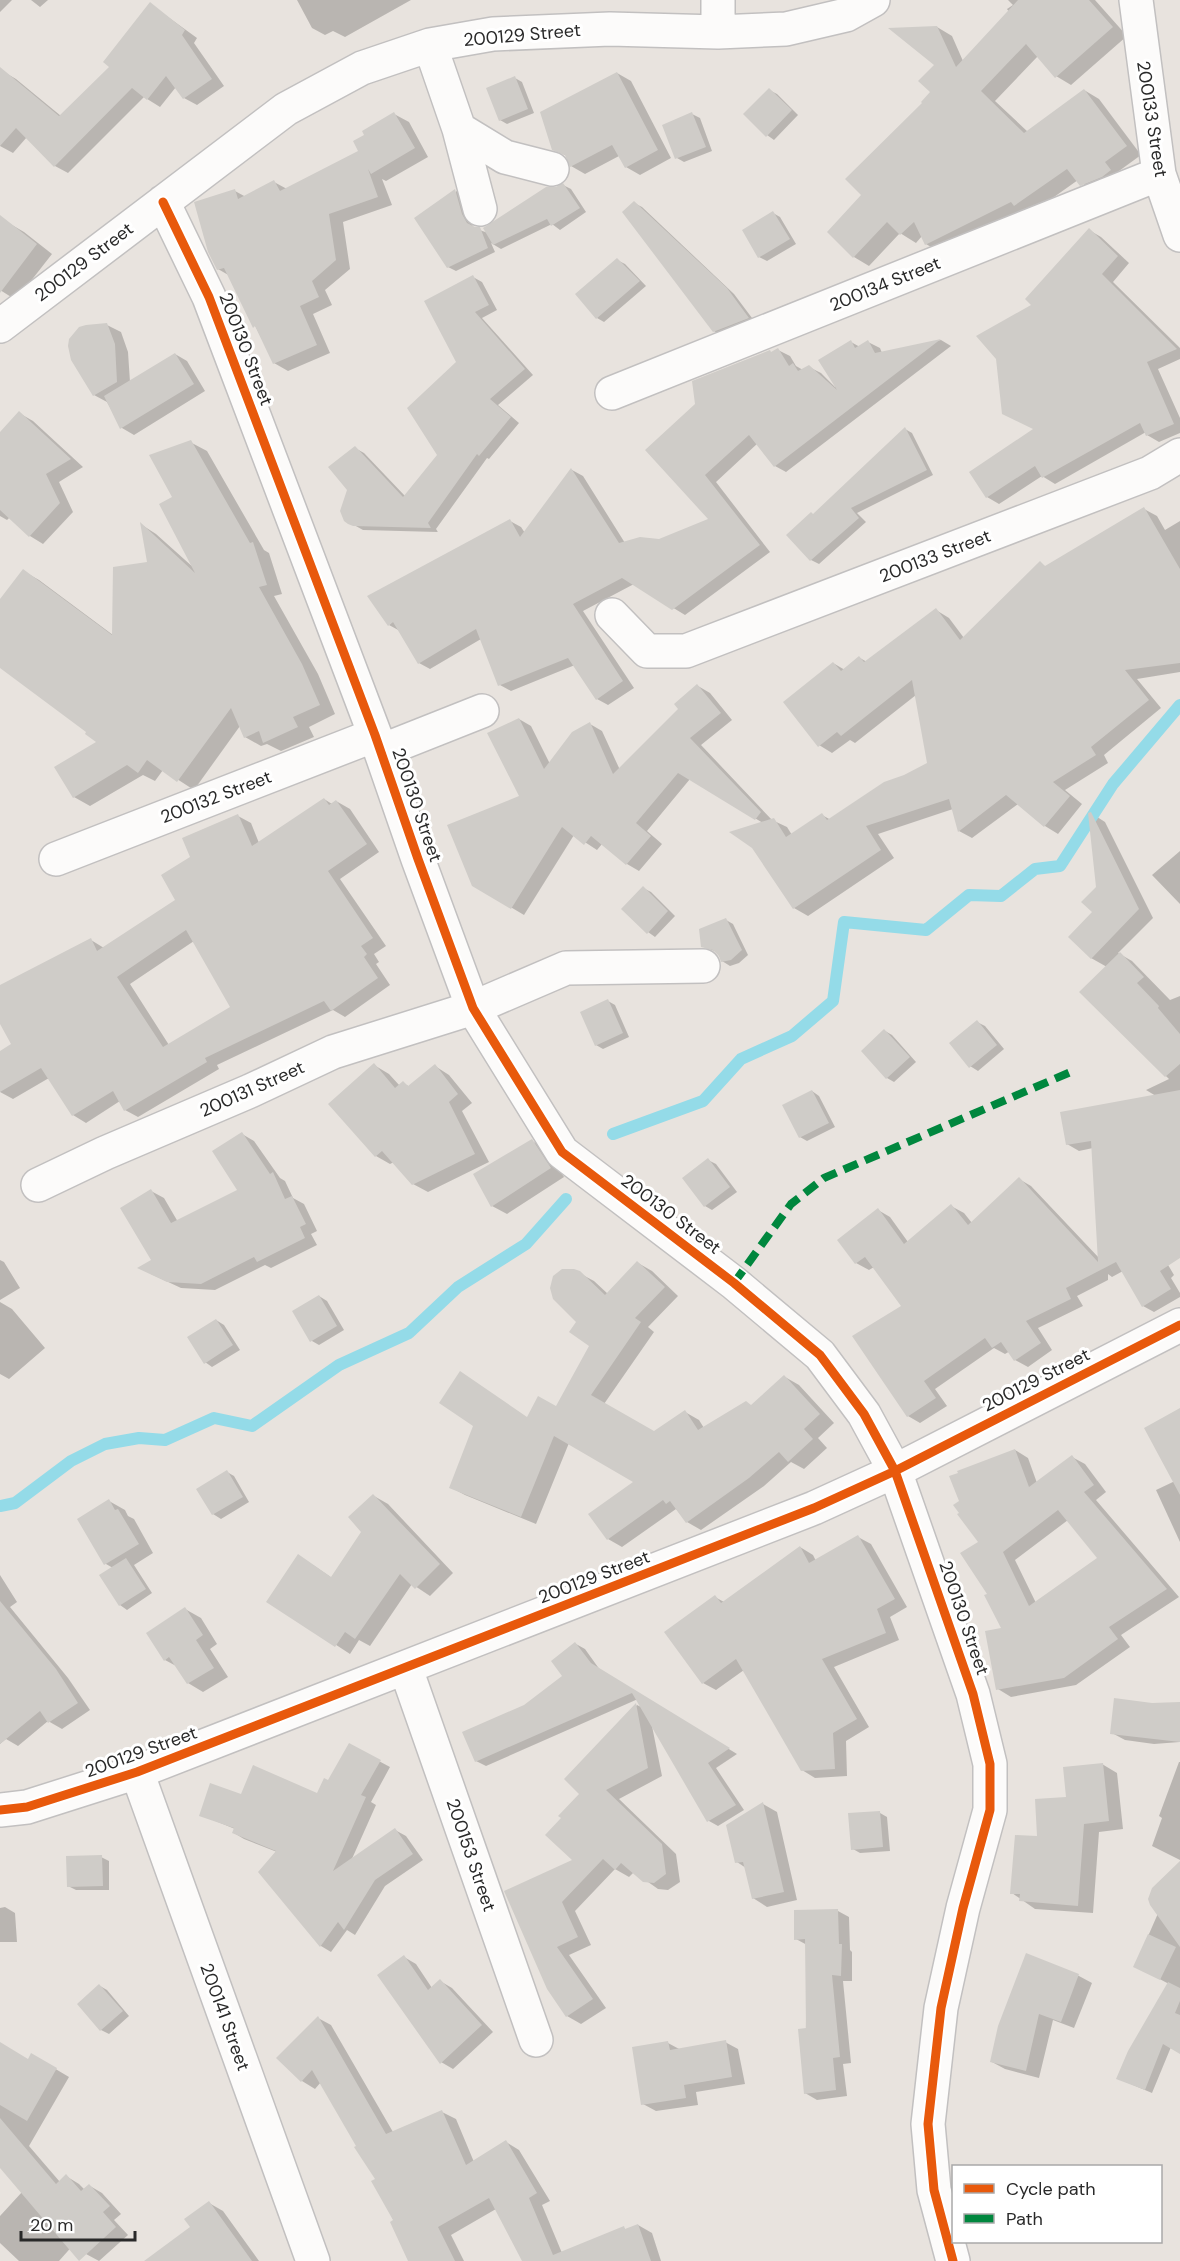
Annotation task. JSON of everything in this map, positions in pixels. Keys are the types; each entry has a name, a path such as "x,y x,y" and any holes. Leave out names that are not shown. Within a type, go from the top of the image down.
{"street":[{"name":"200129 Street","path":"0,326 213,162 286,109 362,68 430,45 493,34 610,29 718,16 786,29 846,15 873,0"},
{"name":"200133 Street","path":"1136,0 1159,174 1180,235"},
{"path":"430,45 459,129 480,208"},
{"path":"459,129 505,157 552,169"},
{"name":"200134 Street","path":"612,393 1159,174"},
{"name":"200130 Street","path":"163,202 209,297 378,743 417,859 473,1008 562,1152 734,1283 819,1355 864,1414 895,1471 973,1694 990,1764 990,1810 963,1908 941,2008 928,2124 934,2190 953,2261"},
{"name":"200133 Street","path":"612,615 647,651 687,651 1150,473 1180,455"},
{"name":"200132 Street","path":"56,859 378,743 482,711"},
{"name":"200131 Street","path":"38,1185 333,1052 473,1008 566,968 703,966"},
{"name":"200129 Street","path":"0,1809 27,1808 138,1772 814,1508 895,1471 1180,1324"},
{"name":"200153 Street","path":"406,1669 536,2040"},
{"name":"200141 Street","path":"138,1772 313,2261"}],"building":[{"path":"1018,0 1089,0 1113,27 1055,78 1026,44 981,91 1024,133 1084,89 1127,146 1105,162 1111,170 1102,177 1080,186 1067,169 1014,206 1011,202 925,245 914,222 900,235 887,222 853,258 827,232 861,195 845,179 922,103 930,92 918,81 934,65 888,28 937,26 956,67"},
{"path":"150,2 185,30 182,35 212,79 183,99 166,76 147,100 132,88 54,167 16,128 0,146 0,67 59,116 109,67 103,62"},
{"path":"617,72 658,150 625,168 612,145 570,167 565,155 552,150 540,112"},
{"path":"515,76 528,109 499,121 486,88"},
{"path":"769,88 792,110 766,137 743,114"},
{"path":"394,112 415,148 371,174 368,169 378,197 329,214 336,260 312,281 319,297 300,306 317,345 273,364 224,268 217,270 208,252 194,202 235,189 238,199 274,180 280,191 358,151 353,141 364,135 362,131"},
{"path":"692,112 706,147 675,159 662,125"},
{"path":"563,183 580,208 551,226 547,219 493,245 483,228 546,187 556,187"},
{"path":"455,189 467,223 480,227 488,248 447,268 414,218"},
{"path":"634,201 727,288 749,318 713,332 622,212"},
{"path":"773,211 790,239 758,258 742,230"},
{"path":"0,215 37,244 0,293"},
{"path":"1089,228 1118,256 1102,274 1177,349 1147,362 1174,424 1146,436 1140,423 1042,478 1035,466 986,498 969,472 1033,429 1002,414 996,359 976,336 1031,305 1025,299"},
{"path":"617,258 640,281 596,319 575,294"},
{"path":"473,275 489,305 475,312 525,369 490,399 511,417 479,456 477,454 428,523 431,528 348,524 344,521 340,511 347,490 328,467 355,446 403,497 437,455 407,408 456,362 424,301"},
{"path":"107,323 115,344 117,382 93,396 71,360 69,339 79,327"},
{"path":"941,339 774,467 749,435 705,475 760,545 672,610 622,578 573,604 623,681 596,700 568,658 498,686 476,629 418,664 393,622 388,626 367,596 510,519 520,537 571,468 619,543 640,537 659,539 708,519 645,450 695,404 692,381 778,348 789,366 793,363 798,371 809,365 837,390 818,360 851,340 855,348 868,340 875,353"},
{"path":"175,353 194,384 120,429 104,396"},
{"path":"19,411 71,459 46,474 60,503 29,537 0,510 0,432"},
{"path":"905,427 927,470 851,508 859,518 810,561 786,535 811,512 813,514"},
{"path":"191,440 250,543 253,542 267,585 259,587 302,664 320,705 293,717 298,727 263,743 259,731 244,738 231,708 177,782 147,760 138,773 127,765 73,798 54,767 96,742 85,734 86,732 0,668 0,599 23,569 112,635 113,567 147,562 140,522 195,573 159,504 172,497 149,455"},
{"path":"1144,507 1180,569 1180,663 1125,670 1149,700 1091,747 1096,755 1053,782 1070,796 1044,827 1006,795 958,832 949,799 866,826 881,850 793,909 752,848 729,832 774,818 786,837 822,813 827,820 884,782 927,763 912,680 841,736 837,732 818,747 783,702 833,662 841,671 859,656 864,662 936,608 960,640 1040,561 1045,566"},
{"path":"697,684 721,713 690,738 761,812 755,820 678,773 636,823 651,836 626,865 591,836 584,845 562,827 511,909 472,886 447,825 519,796 487,733 519,718 544,769 572,732 590,722 613,774 678,709 674,704"},
{"path":"324,798 329,805 336,800 367,844 328,871 373,938 361,946 367,954 364,957 378,978 331,1011 324,1001 205,1058 207,1062 124,1111 113,1091 72,1116 41,1068 0,1092 0,1051 11,1044 0,1024 0,985 91,938 97,951 175,900 161,875 190,857 182,838 238,814 252,846","holes":["186,930 230,1007 163,1047 117,977"]},
{"path":"1091,812 1139,909 1091,959 1068,937 1092,912 1081,902 1096,887 1088,813"},
{"path":"643,886 668,911 647,934 621,909"},
{"path":"726,918 742,950 731,960 721,962 713,950 701,947 699,929"},
{"path":"1120,952 1144,977 1137,983 1159,1006 1158,1008 1180,1034 1180,1064 1165,1077 1079,992"},
{"path":"608,999 623,1033 595,1046 580,1012"},
{"path":"977,1020 997,1045 969,1068 949,1043"},
{"path":"884,1029 910,1057 886,1079 861,1051"},
{"path":"374,1063 395,1088 403,1081 408,1086 435,1064 458,1094 449,1102 475,1154 412,1185 382,1151 375,1157 328,1104"},
{"path":"812,1090 829,1123 799,1138 782,1105"},
{"path":"1180,1090 1180,1258 1160,1271 1171,1289 1142,1307 1116,1262 1066,1288 1071,1299 1026,1321 1041,1343 1014,1361 1001,1342 992,1348 985,1338 924,1381 936,1398 907,1417 852,1336 901,1306 865,1257 855,1264 837,1240 878,1208 904,1244 951,1204 968,1225 1019,1177 1098,1262 1091,1141 1066,1145 1060,1112"},
{"path":"242,1132 270,1174 273,1172 285,1199 292,1196 306,1224 300,1227 305,1238 257,1262 254,1257 201,1284 167,1282 137,1268 151,1260 120,1208 151,1189 171,1223 237,1190 212,1151"},
{"path":"532,1139 551,1168 491,1207 473,1174"},
{"path":"708,1158 730,1187 704,1207 682,1178"},
{"path":"637,1261 665,1287 635,1318 641,1322 591,1395 654,1431 685,1410 698,1430 746,1401 751,1405 784,1375 820,1414 804,1429 813,1439 788,1462 779,1452 749,1478 686,1523 670,1501 666,1504 663,1500 607,1540 588,1514 633,1482 554,1436 521,1517 449,1488 473,1426 439,1403 460,1371 527,1417 538,1396 556,1406 589,1346 569,1332 576,1322 553,1299 550,1288 553,1276 562,1269 580,1271 605,1295"},
{"path":"319,1295 337,1326 310,1342 292,1311"},
{"path":"216,1319 233,1345 204,1364 187,1337"},
{"path":"1180,1408 1180,1495 1144,1428"},
{"path":"1015,1449 1029,1487 1072,1455 1094,1485 1084,1492 1167,1589 1109,1627 1118,1639 1064,1678 996,1690 985,1631 1001,1628 984,1595 987,1594 960,1553 978,1542 953,1505 959,1501 949,1476 958,1473 957,1471","holes":["1058,1510 1097,1558 1029,1606 1003,1552"]},
{"path":"227,1470 243,1497 212,1515 196,1489"},
{"path":"373,1494 440,1564 415,1589 400,1574 355,1639 345,1632 335,1647 266,1602 298,1554 331,1577 361,1532 348,1517"},
{"path":"109,1499 115,1510 118,1509 139,1544 104,1565 77,1519"},
{"path":"858,1535 895,1599 877,1609 886,1633 822,1659 857,1719 833,1733 835,1769 801,1771 736,1659 702,1684 664,1632 715,1595 721,1603 800,1546 809,1563"},
{"path":"126,1558 146,1589 119,1606 99,1575"},
{"path":"0,1601 56,1669 78,1703 48,1723 40,1711 0,1744"},
{"path":"185,1607 203,1635 196,1640 214,1668 187,1684 169,1657 164,1661 146,1633"},
{"path":"575,1642 591,1663 730,1748 708,1763 736,1805 707,1822 632,1693 475,1762 462,1732 524,1705 562,1676 551,1661"},
{"path":"1114,1698 1152,1703 1180,1702 1180,1742 1110,1734"},
{"path":"636,1703 648,1768 606,1790 662,1844 666,1874 654,1883 643,1882 621,1863 615,1870 603,1859 562,1902 578,1937 557,1947 593,1999 566,2017 547,1989 504,1891 572,1860 545,1835 561,1818 558,1816 579,1794 564,1779"},
{"path":"349,1743 381,1760 361,1795 366,1797 333,1871 395,1828 413,1854 375,1880 344,1930 338,1922 320,1947 258,1872 276,1851 232,1833 234,1828 199,1816 210,1783 241,1794 253,1765 317,1793 324,1778 328,1780"},
{"path":"1103,1763 1109,1821 1084,1824 1078,1906 1019,1901 1020,1894 1010,1894 1015,1835 1037,1836 1035,1799 1066,1797 1063,1767"},
{"path":"763,1802 784,1892 752,1899 743,1862 735,1863 726,1825"},
{"path":"880,1811 883,1847 851,1850 848,1813"},
{"path":"102,1855 103,1886 67,1887 66,1856"},
{"path":"1180,1861 1180,1947 1148,1899 1152,1888"},
{"path":"838,1909 839,1944 842,1944 841,1976 832,1975 840,2057 833,2058 836,2090 804,2094 798,2029 806,2028 805,1939 794,1940 794,1910"},
{"path":"1148,1934 1176,1947 1160,1980 1133,1967"},
{"path":"1026,1953 1079,1974 1061,2022 1039,2014 1026,2071 990,2062 998,2026"},
{"path":"404,1955 428,1990 440,1979 482,2025 440,2064 377,1975"},
{"path":"1168,1982 1180,1988 1180,2001 1175,2013 1180,2015 1180,2054 1163,2044 1145,2090 1116,2079 1128,2051"},
{"path":"99,1984 123,2011 100,2031 77,2004"},
{"path":"318,2016 386,2134 442,2110 466,2165 506,2140 537,2193 529,2198 553,2255 624,2226 625,2229 638,2224 651,2261 522,2261 489,2198 438,2227 455,2261 408,2261 390,2222 393,2220 371,2181 375,2179 354,2147 356,2146 312,2070 301,2082 276,2058"},
{"path":"726,2040 732,2077 684,2085 686,2098 641,2105 632,2047 668,2041 670,2050"},
{"path":"0,2042 28,2059 31,2053 57,2068 27,2121 0,2105"},
{"path":"0,2118 56,2184 66,2174 81,2191 89,2184 110,2206 103,2212 116,2227 79,2261 0,2168"},
{"path":"209,2201 252,2261 144,2261 190,2227 184,2219"}],"waterway":[{"path":"613,1134 703,1101 741,1059 792,1036 833,1001 844,922 926,930 969,895 1001,896 1035,869 1060,866 1113,784 1180,705"},
{"path":"0,1506 15,1503 71,1461 105,1444 139,1438 165,1440 214,1418 252,1426 339,1365 409,1333 458,1287 526,1244 566,1199"}],"marked path":[{"path":"734,1283 791,1204 824,1178 1073,1071"}],"cycle path":[{"path":"163,202 209,297 375,735 473,1008 562,1152 734,1283 820,1355 864,1414 895,1471 973,1694 990,1764 990,1810 963,1908 941,2008 928,2124 934,2190 953,2261"},
{"path":"0,1810 27,1807 137,1772 814,1508 895,1471 1180,1325"}]}
